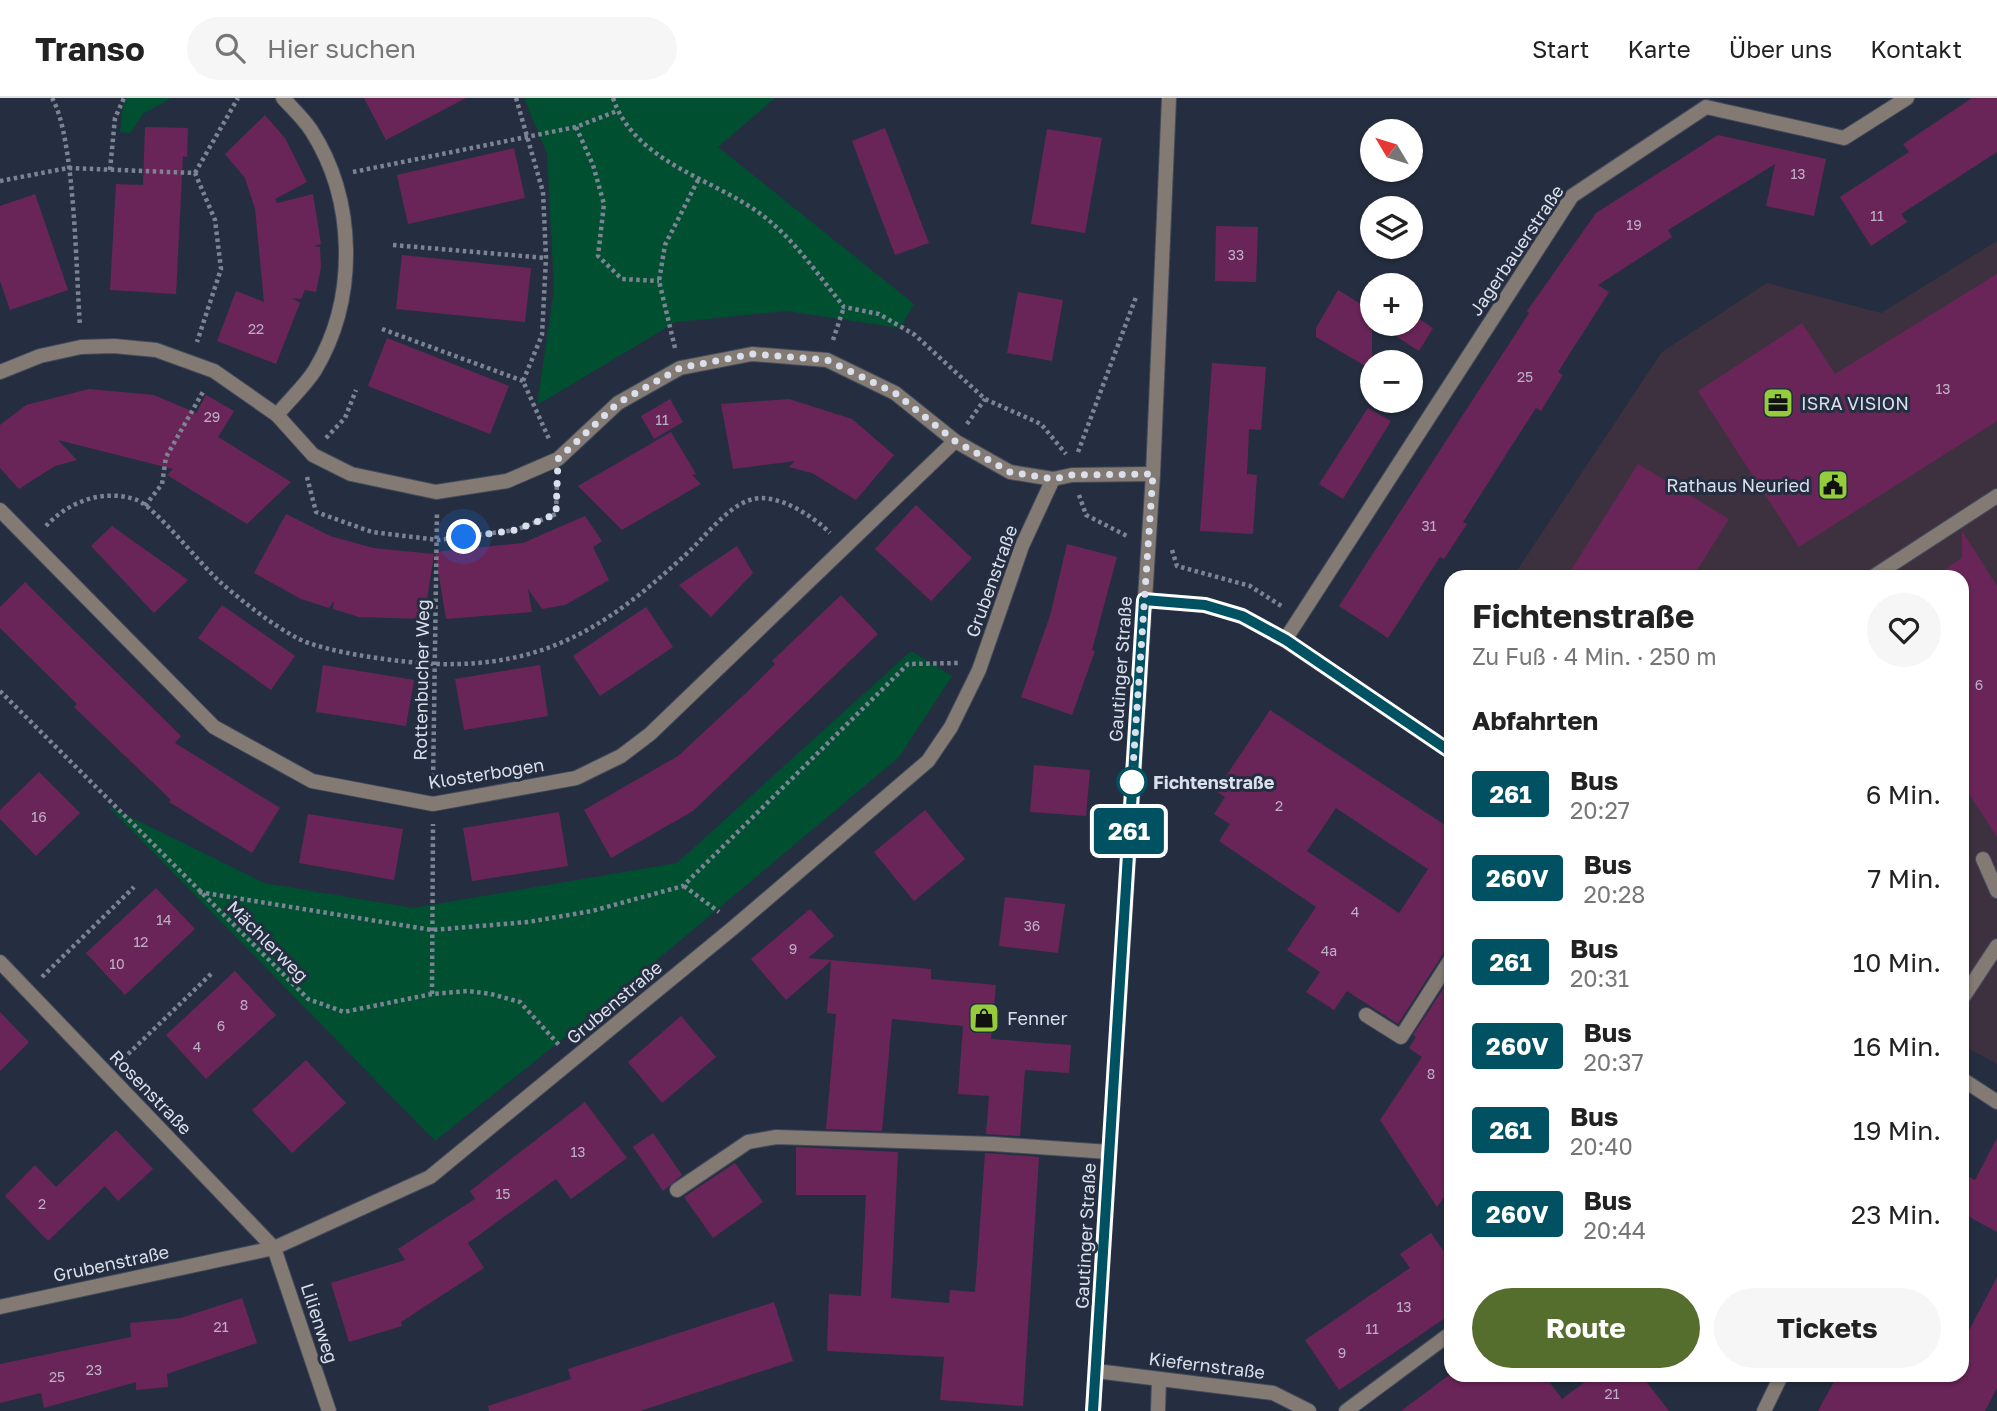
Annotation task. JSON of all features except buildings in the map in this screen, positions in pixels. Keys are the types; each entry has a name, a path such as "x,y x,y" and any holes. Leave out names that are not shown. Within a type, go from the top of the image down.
{"street":[{"path":"277,415 314,371 336,326 345,269 345,229 334,176 311,129 282,98"},
{"name":"Gautinger Straße","path":"1093,1411 1153,474 1169,98"},
{"name":"Jagerbauerstraße","path":"1286,640 1572,196 1706,107 1844,138 1907,98"},
{"path":"0,372 40,356 81,347 114,346 156,350 214,372 277,415 313,455 351,474 436,492 507,481 558,459 618,403 680,368 752,354 827,360 895,393 955,441 1010,472 1053,479 1072,475 1153,474"},
{"name":"Klosterbogen","path":"0,510 214,727 312,781 433,804 576,778 621,756 650,734 955,441"},
{"name":"Grubenstraße","path":"0,1307 274,1248 430,1177 573,1062 928,761 951,727 979,670 1022,547 1053,479"},
{"path":"1883,570 1997,496"},
{"path":"1144,600 1205,605 1242,616 1286,640 1444,747"},
{"path":"1983,859 1997,891"},
{"path":"1969,988 1997,946"},
{"name":"Rosenstraße","path":"0,962 274,1248"},
{"path":"1366,1015 1401,1037 1444,970"},
{"path":"1969,1084 1997,1102"},
{"path":"677,1191 748,1142 776,1137 993,1144 1109,1152"},
{"name":"Lilienweg","path":"274,1248 328,1411"},
{"path":"1346,1411 1444,1338"},
{"name":"Kiefernstraße","path":"1096,1371 1273,1393 1282,1404 1309,1411"},
{"path":"1158,1411 1159,1379"},
{"path":"1764,1411 1778,1382"}],"path":[{"path":"52,98 61,113 68,168 81,347"},
{"path":"110,170 115,118 124,98"},
{"path":"195,173 238,98"},
{"path":"516,98 543,192 546,258 542,335 523,381"},
{"path":"613,98 617,111 650,150 762,215 804,257 844,307 879,314 915,335 985,399 1041,424 1069,458 1081,450 1137,295"},
{"path":"334,176 576,127 617,111"},
{"path":"576,127 593,165 604,204 598,256 621,279 659,281"},
{"path":"0,181 68,168 195,173"},
{"path":"191,362 221,269 215,220 195,173"},
{"path":"680,368 659,281 665,246 698,180"},
{"path":"393,245 546,258"},
{"path":"827,360 844,307"},
{"path":"356,390 345,418 313,455 306,481 316,512 372,532 438,540 516,530 556,514 558,459 523,381 382,329"},
{"path":"145,506 162,484 166,457 214,372"},
{"path":"955,441 985,399"},
{"path":"1072,475 1086,514 1130,538"},
{"name":"Rottenbucher Weg","path":"432,994 434,664 438,540 436,492"},
{"path":"31,542 60,511 93,496 136,500 220,582 299,639 364,656 434,664 485,664 526,657 581,636 622,610 683,558 721,519 750,499 786,502 821,524 844,548"},
{"path":"1170,541 1177,566 1250,586 1286,608"},
{"path":"199,892 432,930 528,922 592,911 684,886 908,664 959,663 979,670"},
{"name":"Mächlerweg","path":"0,691 307,999 344,1012 432,994 468,991 520,1002 573,1062"},
{"path":"684,886 724,915 733,928"},
{"path":"27,991 134,887"},
{"path":"108,1074 213,972"}],"shaded area":[{"path":"1997,241 1997,1064 1969,1049 1969,570 1517,570 1662,352 1767,283 1881,313"}],"green space":[{"path":"127,98 171,98 143,114 130,133 120,132 123,106"},
{"path":"524,98 775,98 718,147 914,304 900,328 786,311 676,322 537,405 554,290 547,154"},
{"path":"911,651 952,676 899,757 559,1042 435,1141 108,806 264,883 413,908 677,863"}],"bus line":[{"name":"261","path":"1093,1411 1144,600 1205,605 1242,616 1286,640 1444,747"}],"place":[{"name":"ISRA VISION","path":"1778,403"},
{"name":"Rathaus Neuried","path":"1833,485"},
{"name":"Fichtenstraße","path":"1132,782"},
{"name":"Fenner","path":"984,1018"}],"route":[{"path":"464,537 516,530 556,514 558,459 618,403 680,368 752,354 827,360 895,393 955,441 1010,472 1053,479 1072,475 1153,474 1132,782"}]}
